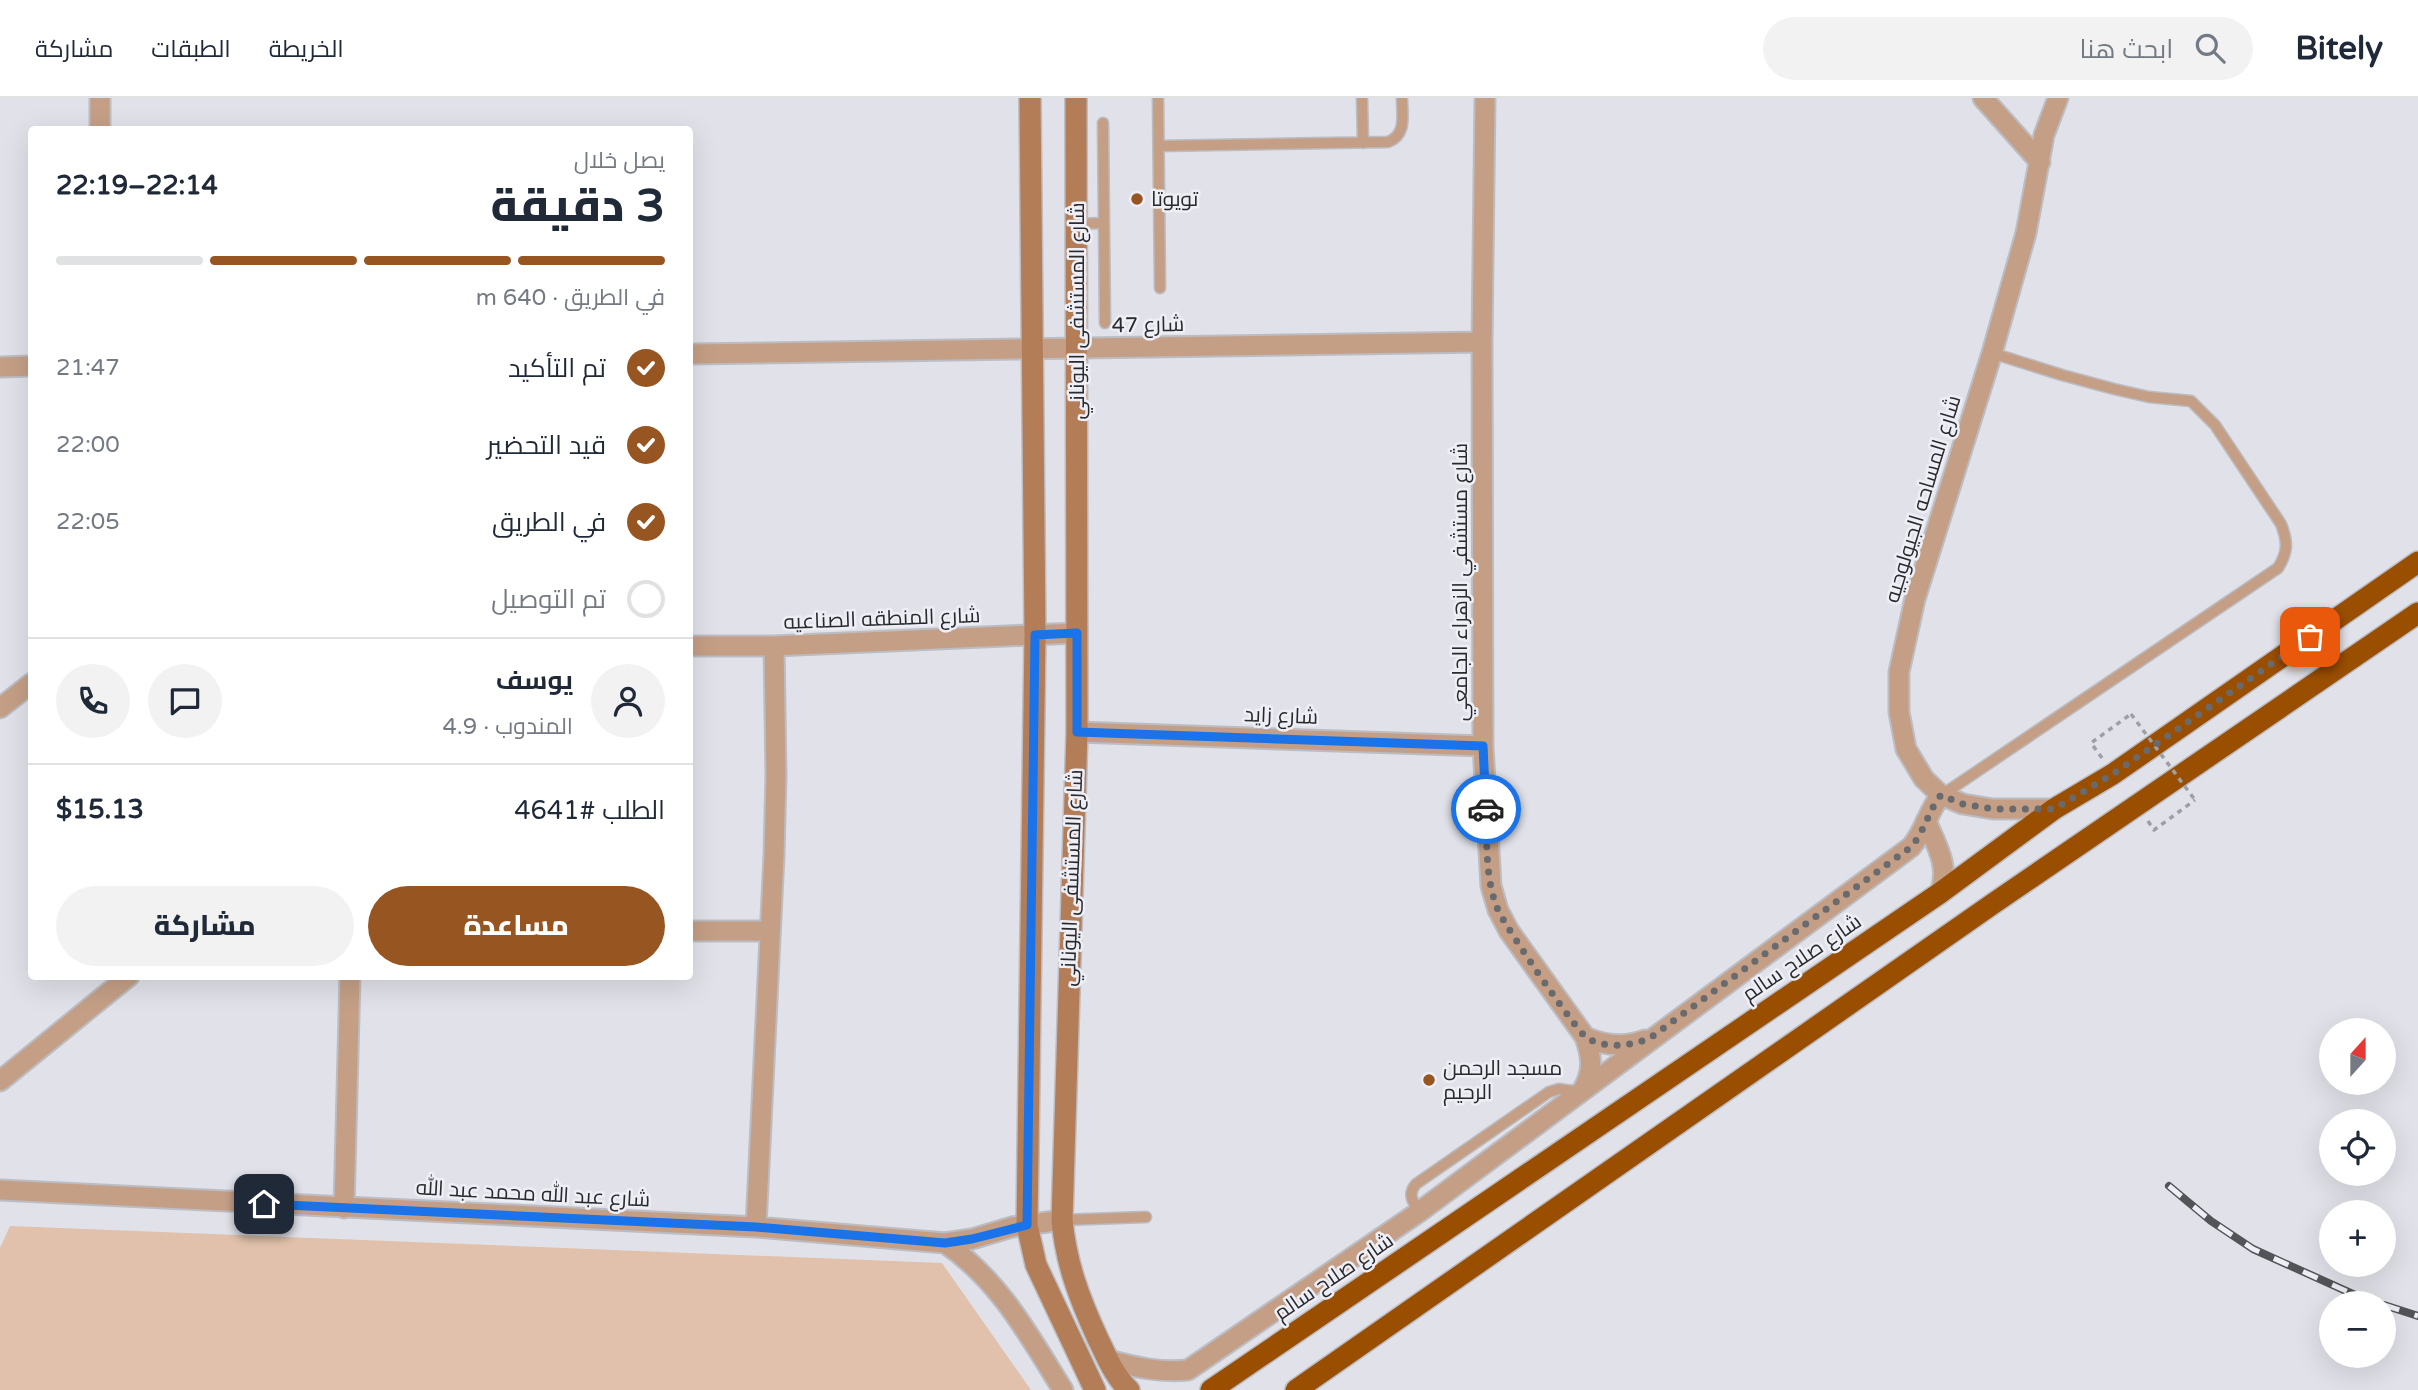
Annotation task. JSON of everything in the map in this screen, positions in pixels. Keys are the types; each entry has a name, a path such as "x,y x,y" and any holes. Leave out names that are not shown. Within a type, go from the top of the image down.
{"highway":[{"name":"شارع صلاح سالم","path":"1211,1390 1940,893 2054,809 2113,774 2418,562"},
{"path":"1296,1390 1994,903 2418,613"}],"street":[{"path":"100,98 100,126"},
{"name":"شارع المستشفى اليوناني","path":"1030,98 1035,635 1027,1225 1036,1265 1095,1390"},
{"name":"شارع المستشفى اليوناني","path":"1076,98 1077,732 1062,1220 1073,1281 1113,1371 1129,1390"},
{"name":"شارع مستشفي الزهراء الجامعي","path":"1485,98 1482,342 1483,746 1491,886 1498,910 1509,931 1585,1037 1592,1065 1590,1079 1581,1093"},
{"path":"1983,98 2040,162"},
{"name":"شارع المساحه الجيولوجيه","path":"1941,795 1924,779 1906,749 1899,712 1899,672 1915,600 2026,233 2044,135 2058,98"},
{"name":"شارع 47","path":"693,354 1482,342"},
{"path":"0,367 28,366"},
{"name":"شارع المنطقه الصناعيه","path":"693,646 774,646 1077,633"},
{"path":"756,1227 776,775 774,646"},
{"path":"0,708 28,686"},
{"name":"شارع زايد","path":"1077,732 1483,746"},
{"path":"1108,1360 1141,1370 1188,1370 1419,1212 1581,1093 1650,1038 1911,847 1918,839 1933,804 1941,795 1963,804 1993,809 2054,809"},
{"path":"1926,821 1944,866 1945,875 1940,893"},
{"path":"693,931 769,931"},
{"path":"0,1082 124,980"},
{"path":"344,1208 350,980"},
{"path":"1585,1037 1611,1045 1637,1043 1650,1038"},
{"name":"شارع عبد الله محمد عبد الله","path":"0,1190 756,1227 945,1243 1062,1220"},
{"path":"945,1243 964,1256 996,1287 1063,1390"}],"lane":[{"path":"1158,98 1160,288"},
{"path":"1362,98 1363,143"},
{"path":"1159,146 1388,142 1400,135 1402,98"},
{"path":"1103,122 1105,323"},
{"path":"1076,224 1104,223"},
{"path":"1941,795 2278,568 2286,554 2286,536 2281,524 2215,425 2191,401 2149,397 2114,389 1992,352"},
{"path":"1062,1220 1146,1217"}],"path":[{"path":"2091,743 2130,714 2194,800 2154,830"}],"shaded area":[{"path":"10,1226 942,1263 1031,1390 0,1390 0,1248"}],"railway":[{"path":"2169,1186 2211,1221 2253,1249 2346,1291"},
{"path":"2396,1309 2418,1316"}],"way so far":[{"path":"1486,809 1491,886 1498,910 1509,931 1585,1037 1611,1045 1637,1043 1650,1038 1911,847 1918,839 1933,804 1941,795 1963,804 1993,809 2054,809 2113,774 2310,637"}],"place":[{"name":"تويوتا","path":"1137,199"},
{"name":"مسجد الرحمن الرحيم","path":"1429,1080"}],"route":[{"path":"264,1204 756,1227 945,1243 1027,1225 1035,635 1077,633 1077,732 1483,746 1486,809"}]}
